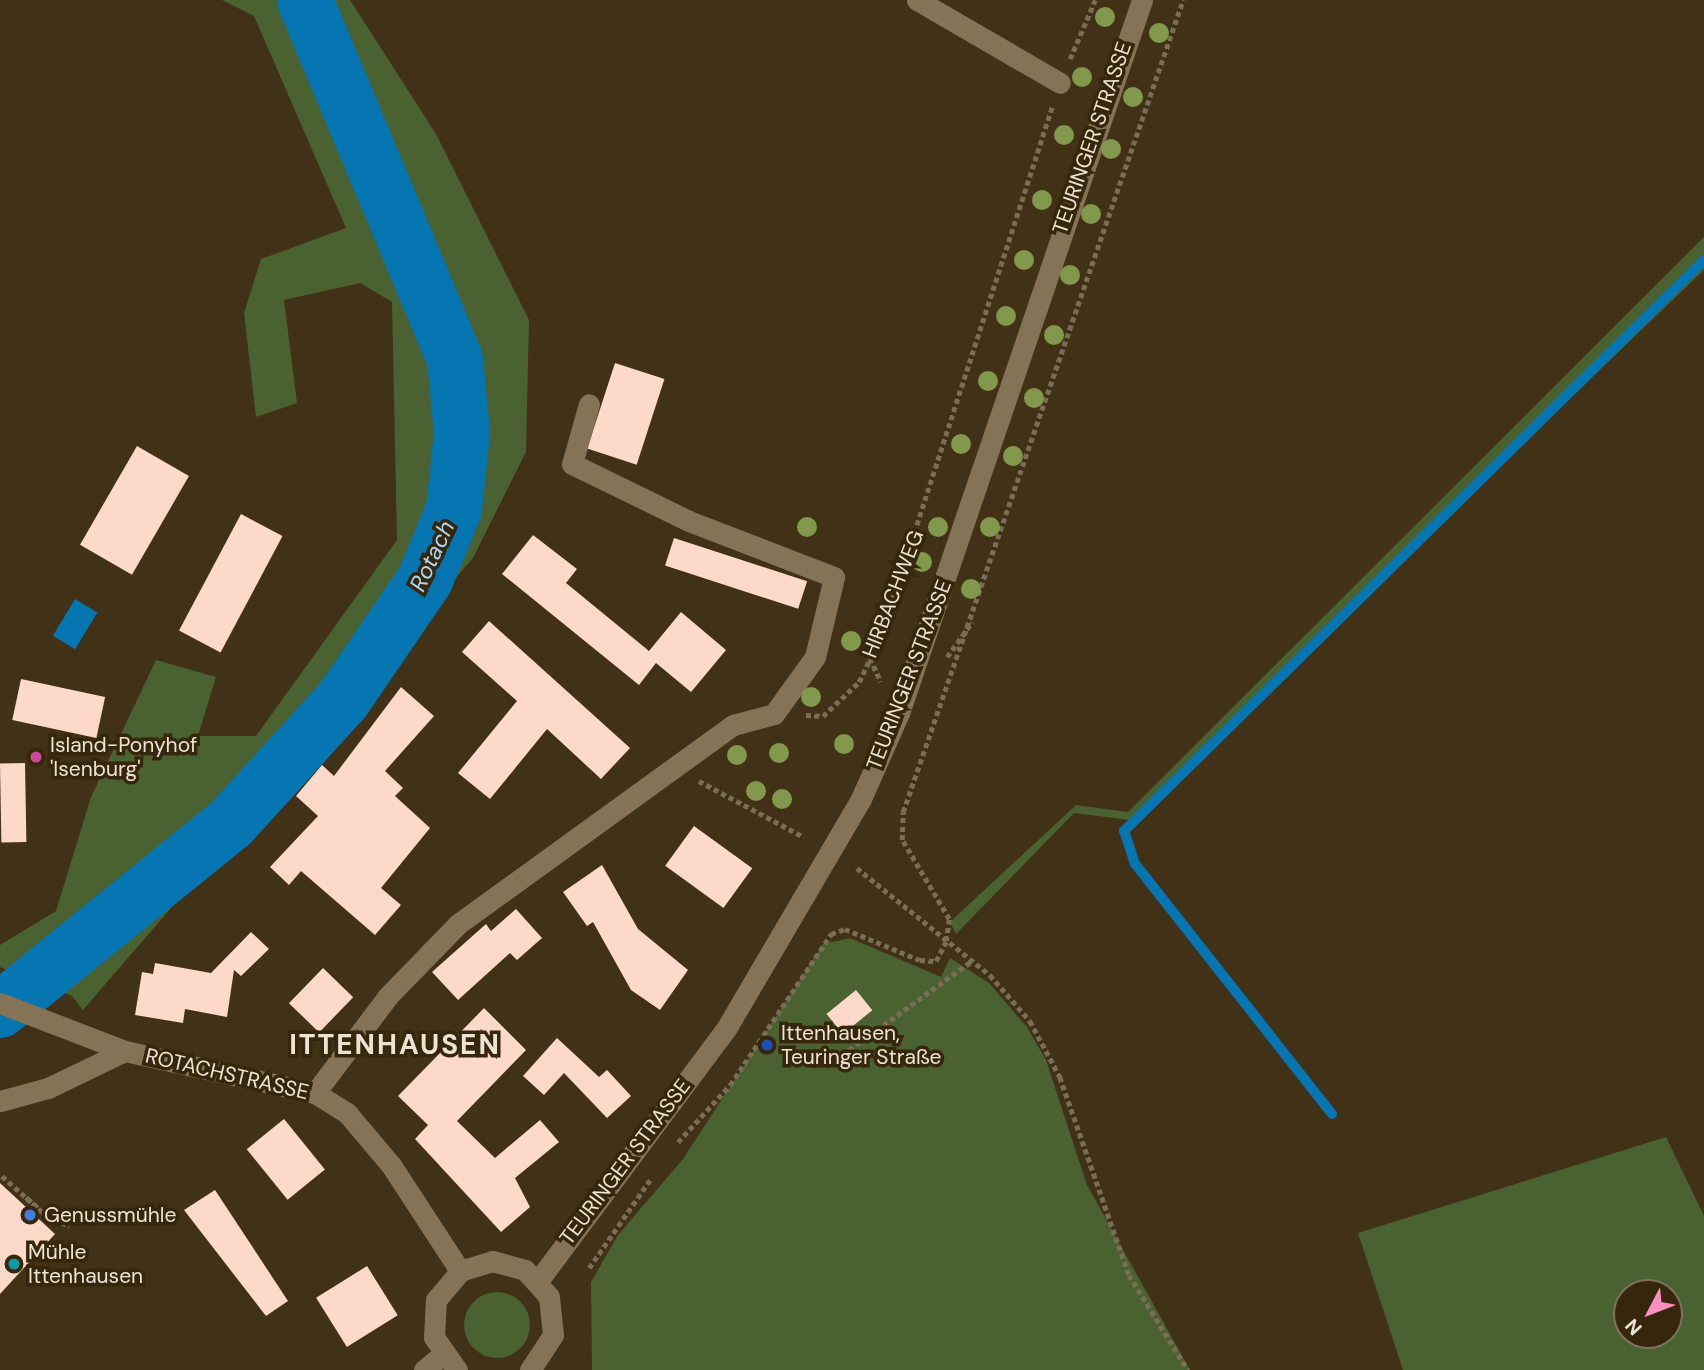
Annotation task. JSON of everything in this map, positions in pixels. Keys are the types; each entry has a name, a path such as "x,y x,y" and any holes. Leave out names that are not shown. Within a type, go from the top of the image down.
{"street":[{"path":"917,0 1060,83"},
{"name":"TEURINGER STRASSE","path":"538,1281 726,1029 860,801 899,713 1142,0"},
{"path":"315,1093 388,996 458,924 668,775 733,725 774,714 815,657 834,576 689,520 572,464 589,404"},
{"name":"ROTACHSTRASSE","path":"0,1003 125,1051 315,1093 347,1112 391,1165 460,1270"},
{"path":"0,1101 48,1088 125,1051"},
{"path":"424,1370 450,1362 433,1328 436,1300 460,1270 510,1263 538,1281 549,1297 553,1335 530,1370"}],"path":[{"name":"HIRBACHWEG","path":"774,714 823,716 859,682 880,638 1060,83 1095,0"},
{"path":"670,1152 730,1086 831,934 845,929 920,960 936,961 946,941 949,919 902,840 903,812 951,688 1150,79 1183,0"},
{"path":"668,775 710,784 804,837"},
{"path":"857,868 972,961 1030,1021 1060,1077 1129,1275 1188,1370"},
{"path":"835,1060 972,961"},
{"path":"589,1268 655,1171"},
{"path":"2,1176 46,1215"},
{"path":"26,1197 33,1212 70,1226"}],"green space":[{"path":"222,0 350,0 436,134 529,320 526,452 473,558 83,1010 72,996 0,967 0,945 56,911 91,797 156,660 216,677 198,736 256,736 397,540 392,302 360,283 284,300 297,403 256,417 244,313 261,259 346,228 254,16"},
{"path":"1704,237 1704,270 1130,820 1074,813 956,934 950,922 1076,805 1128,812"},
{"path":"850,938 941,977 950,958 989,983 1027,1027 1046,1060 1087,1185 1190,1370 592,1370 591,1282 618,1235 683,1159 823,944"},
{"path":"1666,1137 1704,1216 1704,1370 1403,1370 1358,1233"},
{"path":"490,1292 504,1292 516,1297 525,1306 530,1325 528,1338 521,1349 504,1358 490,1358 478,1353 469,1344 464,1332 464,1318 469,1306 478,1297"}],"water":[{"path":"75,599 97,612 75,649 53,636"}],"building":[{"path":"615,363 664,379 637,465 587,449"},
{"path":"137,446 189,476 132,575 80,545"},
{"path":"241,514 282,536 221,653 179,631"},
{"path":"533,535 577,569 566,583 649,651 681,612 726,650 691,692 656,663 639,685 502,574"},
{"path":"674,538 807,581 798,609 665,566"},
{"path":"489,621 630,748 601,779 547,729 490,799 458,773 517,701 462,652"},
{"path":"21,679 105,697 96,738 12,720"},
{"path":"401,687 434,716 385,771 403,788 395,796 430,828 381,888 401,905 375,935 301,871 289,885 270,867 318,816 296,796 322,765 334,776"},
{"path":"0,763 25,763 26,842 1,842"},
{"path":"694,826 752,868 723,908 665,866"},
{"path":"602,865 638,929 688,970 660,1010 631,990 593,922 587,926 563,892"},
{"path":"516,909 542,938 517,960 510,953 458,1000 432,972 486,924 491,931"},
{"path":"251,932 269,949 241,976 234,970 227,1017 185,1009 183,1023 135,1015 142,972 153,974 155,963 211,973"},
{"path":"323,968 353,997 319,1032 289,1003"},
{"path":"856,990 872,1010 843,1034 826,1014"},
{"path":"484,1008 526,1050 457,1121 495,1158 540,1120 559,1142 515,1178 530,1207 501,1232 415,1139 428,1125 398,1096"},
{"path":"557,1038 599,1077 607,1070 631,1096 607,1118 564,1073 544,1095 523,1076"},
{"path":"284,1119 325,1170 288,1200 247,1149"},
{"name":"Mühle Ittenhausen","path":"0,1183 55,1234 0,1294"},
{"path":"215,1190 288,1301 266,1316 184,1210"},
{"path":"367,1266 398,1315 347,1347 316,1298"}],"waterway":[{"name":"Rotach","path":"0,1010 230,824 343,700 425,580 454,509 462,433 455,359 305,0"},
{"path":"1332,1114 1135,864 1124,831 1704,260"}],"place":[{"name":"Island-Ponyhof 'Isenburg'","path":"36,757"},
{"name":"Ittenhausen, Teuringer Straße","path":"767,1045"},
{"name":"Genussmühle","path":"30,1215"},
{"name":"Mühle Ittenhausen","path":"14,1264"}],"district":[{"name":"ITTENHAUSEN","path":"395,1045"}]}
